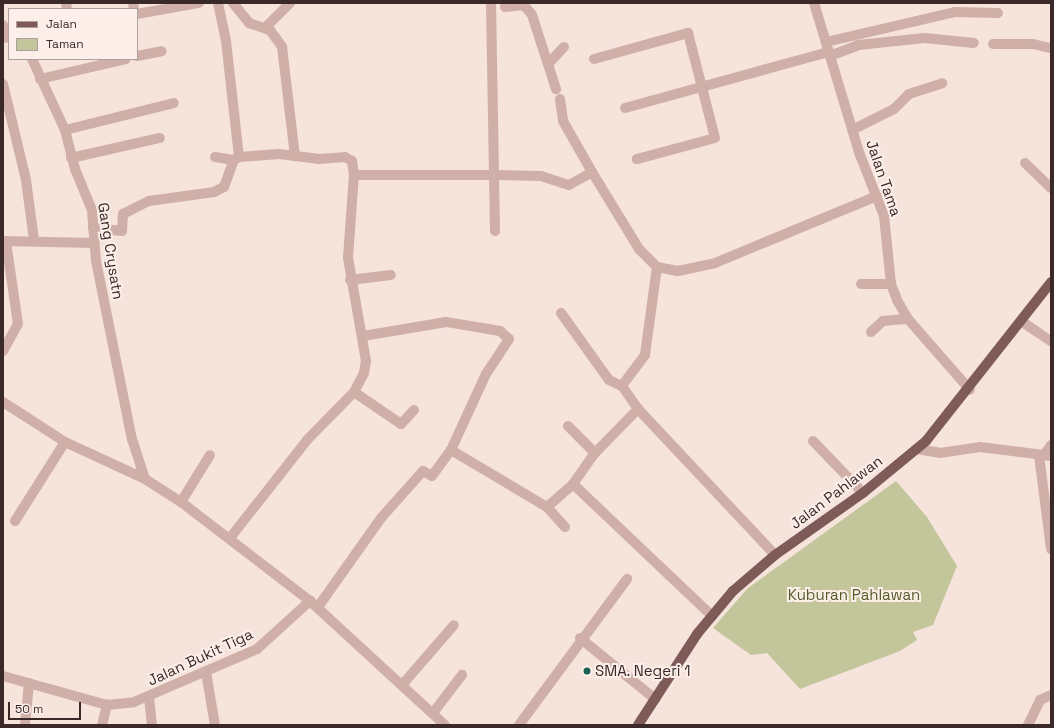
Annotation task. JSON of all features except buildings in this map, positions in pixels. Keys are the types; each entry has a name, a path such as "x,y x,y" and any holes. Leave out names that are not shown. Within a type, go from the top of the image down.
{"main road":[{"name":"Jalan Pahlawan","path":"638,725 712,616 732,591 775,555 863,493 916,449 970,390 1051,282"}],"street":[{"path":"138,14 186,4 199,3"},
{"path":"93,228 122,231 123,214 142,204 224,187 236,158 226,40 218,3"},
{"path":"233,3 249,23 269,30"},
{"path":"290,3 268,22 269,30 282,47 295,156"},
{"path":"491,3 494,231"},
{"name":"Jalan Tama","path":"814,3 852,130 878,196 884,216 891,284 908,319 970,390"},
{"path":"505,6 527,7 549,63 556,89"},
{"path":"625,108 702,87 956,12 998,13"},
{"path":"3,25 6,38"},
{"path":"594,59 688,34 715,138 637,159"},
{"path":"828,50 858,45 925,38 974,43"},
{"path":"993,44 1033,44 1051,48"},
{"path":"549,63 564,47"},
{"path":"138,56 162,51"},
{"name":"Gang Crysatn","path":"32,60 65,130 71,158 92,210 93,243 132,439 145,479"},
{"path":"40,79 122,60"},
{"path":"852,130 894,109 909,94 942,83"},
{"path":"3,84 26,180 34,240"},
{"path":"560,99 563,121 592,172 639,249 657,267 678,271 715,263 878,196"},
{"path":"65,130 174,103"},
{"path":"71,158 160,138"},
{"path":"215,157 236,158 295,156 349,158 354,175 348,228 350,280 363,336 366,361 354,392 307,440 230,538"},
{"path":"1025,164 1051,188"},
{"path":"354,175 541,176 569,185 592,172"},
{"path":"3,351 18,324 4,242 34,240 93,243"},
{"path":"622,386 645,355 657,267"},
{"path":"350,280 391,275"},
{"path":"861,284 891,284"},
{"path":"561,313 609,380 622,386 638,408 775,555"},
{"path":"871,332 883,321 908,319"},
{"path":"1021,321 1051,341"},
{"path":"318,607 381,518 423,471 432,476 452,450 486,374 508,344 508,337 500,331 446,322 363,336"},
{"path":"354,392 401,424 414,410"},
{"path":"3,402 65,442 145,479 181,502 230,538 318,607 402,684 435,710 445,725"},
{"path":"547,507 573,484 595,453 638,408"},
{"path":"568,426 595,453"},
{"path":"813,441 863,493"},
{"path":"15,521 65,442"},
{"path":"1051,445 1045,455 1051,549"},
{"path":"916,449 940,453 980,447 1045,455"},
{"path":"452,450 547,507 564,527"},
{"path":"181,502 210,455"},
{"path":"573,484 712,616"},
{"path":"519,725 580,638 627,579"},
{"name":"Jalan Bukit Tiga","path":"3,676 107,705 149,697 206,672 268,642 310,601"},
{"path":"402,684 454,625"},
{"path":"580,638 655,699"},
{"path":"206,672 215,725"},
{"path":"435,710 462,674"},
{"path":"25,725 29,683"},
{"path":"1028,725 1040,700 1051,695"},
{"path":"149,697 152,725"},
{"path":"102,725 107,705"}],"green space":[{"name":"Kuburan Pahlawan","path":"896,481 927,517 957,566 933,625 913,632 917,640 900,651 800,689 767,653 751,655 713,628 748,588"}],"place":[{"name":"SMA. Negeri 1","path":"587,671"}]}
